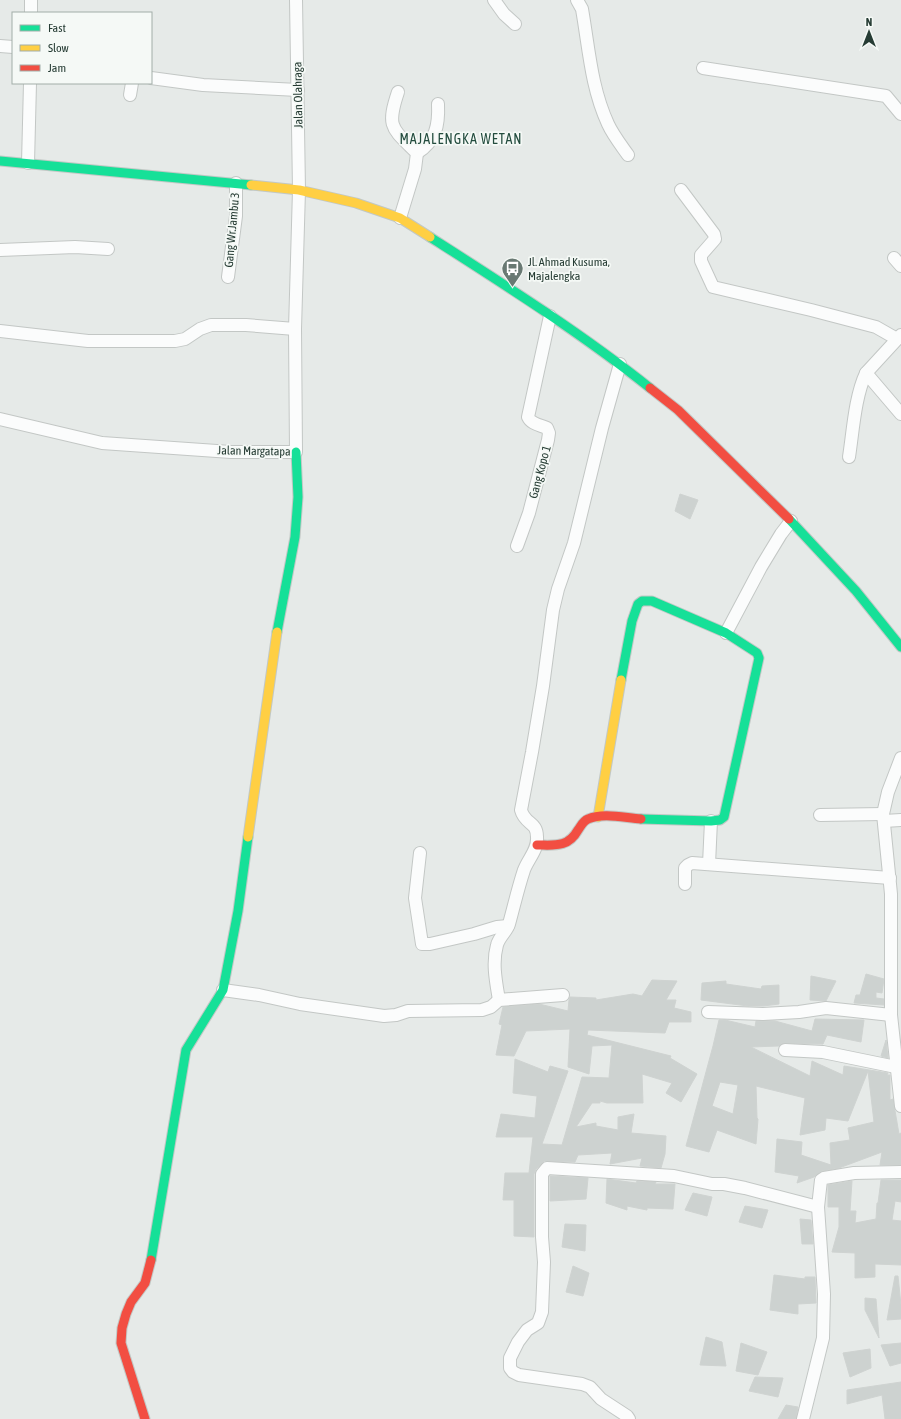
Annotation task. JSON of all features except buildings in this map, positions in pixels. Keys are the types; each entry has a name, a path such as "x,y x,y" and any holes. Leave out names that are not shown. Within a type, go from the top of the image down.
{"street":[{"path":"31,12 32,0"},
{"name":"Jalan Olahraga","path":"296,0 300,190"},
{"path":"494,0 504,14 515,24"},
{"path":"577,0 582,9 593,80 600,104 608,126 628,156"},
{"path":"0,46 12,47"},
{"path":"703,68 886,96 901,114"},
{"path":"152,78 203,85 298,90"},
{"path":"28,163 30,84"},
{"path":"398,92 394,105 392,124 397,134 417,153"},
{"path":"400,218 415,169 417,153 426,147 435,132 437,125 438,104"},
{"path":"0,161 300,190 356,203 400,218 512,289 620,364 678,410 791,521 856,591 901,647"},
{"name":"Gang Wr.Jambu 3","path":"228,277 236,216 236,183"},
{"name":"Jalan Margatapa","path":"0,419 102,443 230,452 296,452 295,328 300,190"},
{"path":"681,190 714,234 715,240 701,255 701,260 713,287 876,327 899,337 866,373 863,380 859,395 849,457"},
{"path":"0,250 75,247 108,249"},
{"name":"Gang Kopo 1","path":"517,546 530,513 548,440 549,433 547,428 534,423 528,417 550,316"},
{"path":"0,331 88,341 175,341 185,339 200,329 211,325 246,325 295,328"},
{"path":"499,1000 494,972 497,944 508,926 525,868 537,845 536,831 533,824 522,816 521,810 543,686 552,610 574,543 602,428 620,364"},
{"path":"866,373 901,414"},
{"path":"145,1419 127,1364 122,1343 122,1328 131,1302 144,1283 149,1271 186,1050 223,990 238,911 272,660 295,537 298,497 296,452"},
{"path":"726,634 761,567 781,534 791,521"},
{"path":"537,845 563,844 570,842 588,818 598,817 711,821 720,820 724,817 726,814 759,658 757,653 726,634 652,601 642,601 638,604 624,653 598,817"},
{"path":"901,758 888,792 884,818 890,878 891,1015 901,1106"},
{"path":"820,815 901,820"},
{"path":"709,864 711,821"},
{"path":"420,853 415,898 422,944 430,944 497,927 508,926"},
{"path":"685,884 685,868 692,863 890,878"},
{"path":"223,990 259,995 300,1004 366,1012 384,1016 396,1015 408,1010 482,1010 491,1007 499,1000 563,995"},
{"path":"708,1012 763,1014 799,1012 826,1008 891,1015"},
{"path":"785,1050 823,1052 896,1067"},
{"path":"629,1419 601,1400 590,1387 582,1384 519,1375 513,1372 510,1368 510,1358 518,1342 527,1330 538,1323 542,1312 544,1262 542,1237 542,1174 544,1171 547,1168 674,1176 746,1188 818,1207"},
{"path":"803,1419 823,1338 824,1294 818,1207 819,1184 824,1178 854,1173 901,1172"}],"traffic: fast":[{"path":"0,161 251,185"},
{"path":"430,237 570,329 650,388"},
{"path":"277,632 295,537 298,497 296,452"},
{"path":"789,519 856,591 901,647"},
{"path":"621,680 632,621 638,604 642,601 652,601 726,633 757,653 759,658 724,817 720,820 711,821 641,819"},
{"path":"151,1260 186,1050 223,990 238,911 248,837"}],"traffic: slow":[{"path":"251,185 299,190 356,203 400,218 430,237"},
{"path":"248,837 277,632"},
{"path":"598,817 621,680"}],"traffic: jam":[{"path":"650,388 678,410 789,519"},
{"path":"537,845 555,845 565,843 574,836 585,821 594,817 614,816 641,819"},
{"path":"145,1419 121,1343 122,1328 126,1314 131,1302 145,1283 151,1260"}],"place":[{"name":"Jl. Ahmad Kusuma, Majalengka","path":"512,288"}],"district":[{"name":"MAJALENGKA WETAN","path":"461,139"}]}
